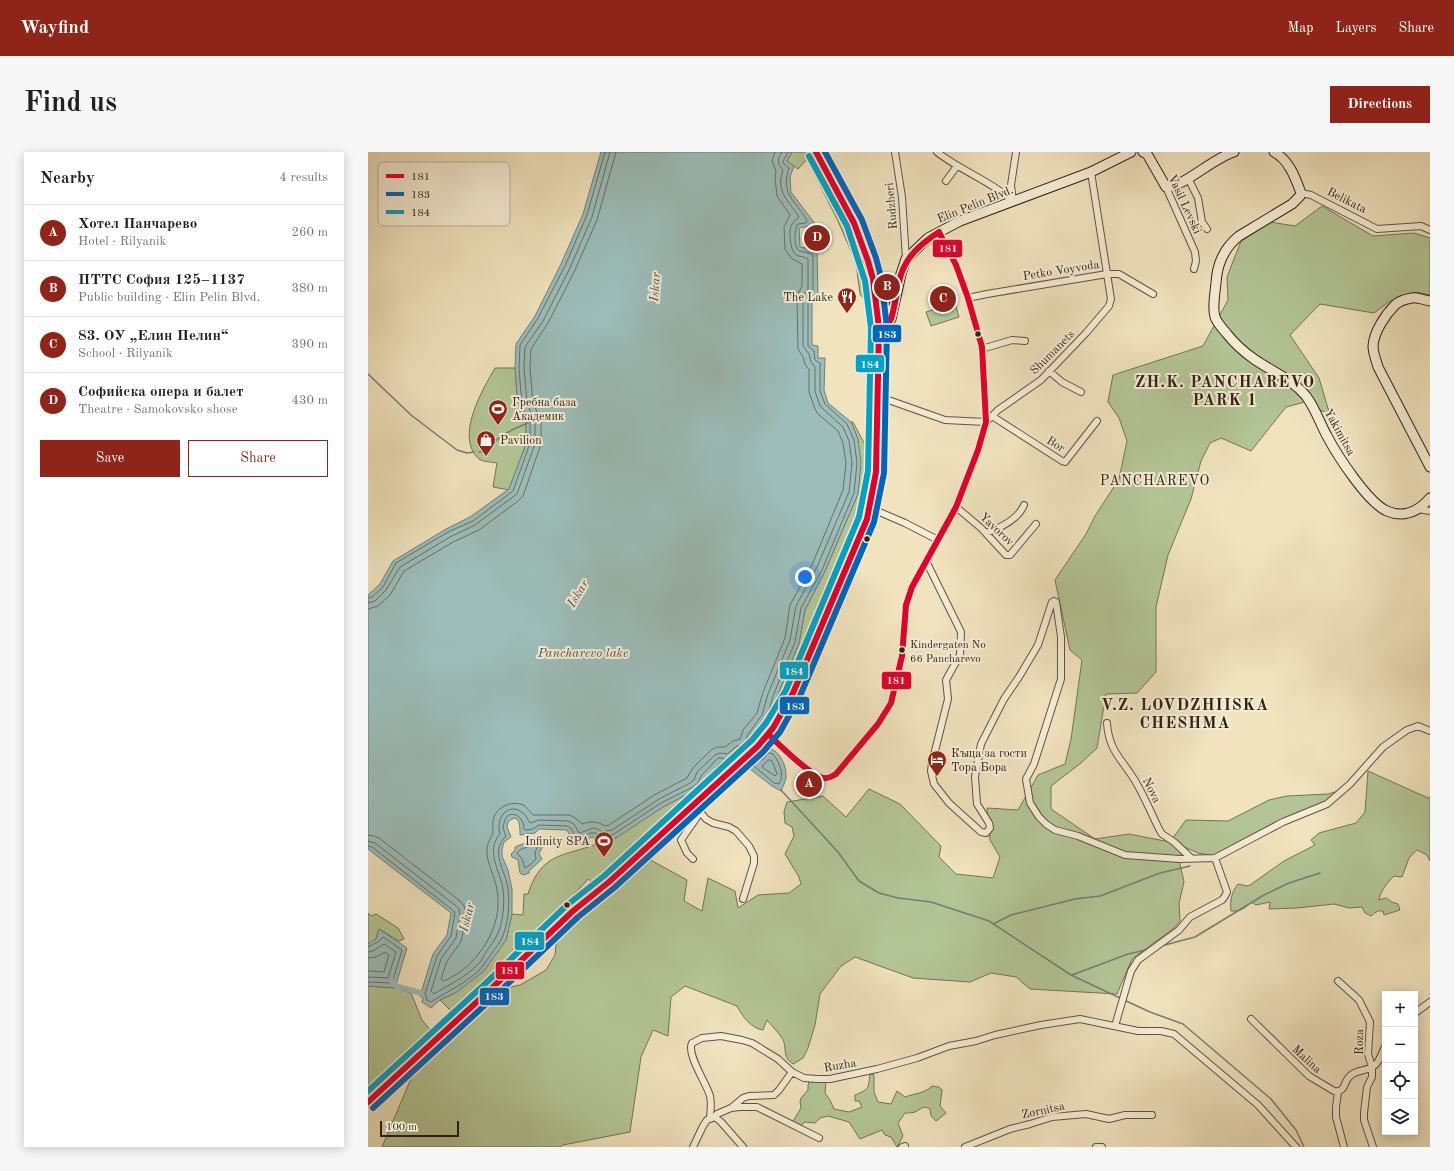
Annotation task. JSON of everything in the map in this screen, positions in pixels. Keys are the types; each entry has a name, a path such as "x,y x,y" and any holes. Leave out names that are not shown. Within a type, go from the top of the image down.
{"street":[{"path":"368,1102 573,911 609,882 758,746 781,715 793,693 835,590 859,538 870,508 876,472 879,328 873,279 854,223 817,152"},
{"name":"Rudzheri","path":"895,152 902,197 906,259"},
{"path":"938,152 957,166 1004,193 1013,201"},
{"path":"1013,201 1011,185 1016,152"},
{"name":"Elin Pelin Blvd.","path":"879,328 885,326 891,319 901,274 906,259 928,238 960,221 1092,172 1131,152"},
{"name":"Vasil Levski","path":"1143,152 1147,154 1166,187 1195,252 1196,260 1194,269"},
{"path":"1166,187 1176,186 1222,157 1234,152"},
{"path":"1275,152 1283,158 1292,170 1301,193"},
{"path":"946,181 957,166"},
{"name":"Shumanets","path":"986,422 998,410 1041,380 1086,333 1109,306 1112,300 1092,172"},
{"path":"1188,178 1198,198 1202,222 1207,229"},
{"name":"Belikata","path":"1301,193 1311,195 1377,229 1421,226 1430,230"},
{"name":"Yakimitsa","path":"1301,193 1292,204 1239,236 1231,242 1224,251 1216,278 1214,308 1215,317 1239,347 1295,386 1305,395 1338,456 1371,499 1386,511 1402,514 1417,509 1430,498"},
{"path":"768,734 802,764 821,778 828,778 836,774 878,724 891,703 902,656 906,605 912,587 956,508 978,450 986,422 982,347 968,298 956,265 939,232"},
{"name":"Petko Voyvoda","path":"968,298 1107,274 1118,274 1153,294"},
{"path":"1430,301 1414,297 1396,304 1375,335 1373,346 1378,367 1430,467"},
{"path":"982,347 985,348 1012,340 1025,341"},
{"path":"1049,371 1062,382 1082,392"},
{"path":"877,396 945,420 986,422"},
{"name":"Bor","path":"992,416 1065,462 1097,421"},
{"path":"986,533 1009,522 1022,509 1024,504"},
{"path":"870,508 905,523 938,540"},
{"name":"Yavorov","path":"956,508 986,533 1006,555 1010,555 1036,524"},
{"path":"1417,509 1430,511"},
{"path":"926,561 961,632 960,655 946,680 948,699 932,763 932,777 934,784 949,803 981,832 988,832 990,828 989,823 977,804 975,777 981,744 1004,699 1038,645 1052,602 1054,601 1056,602 1061,637 1061,679 1034,764 1026,779 1032,807 1042,821 1055,830 1078,836 1125,855 1180,859 1216,858 1283,822 1327,804 1350,784 1383,747 1407,730 1418,726 1430,731"},
{"name":"Nova","path":"1107,723 1110,741 1117,756 1138,786 1162,834 1174,842 1191,858"},
{"path":"694,804 706,819 736,831 749,846 754,856 754,863 743,899"},
{"path":"693,859 686,853 681,840 700,813"},
{"path":"1216,858 1227,892 1225,896 1222,900 1190,917 1180,930 1138,960 1130,971 1114,1026 1138,1031 1161,1031 1174,1034 1258,1105 1296,1147"},
{"name":"Roza","path":"1338,981 1359,1000 1370,1022 1368,1054 1372,1067"},
{"path":"1418,1011 1430,1002"},
{"name":"Ruzha","path":"712,1118 710,1096 690,1051 692,1043 702,1038 721,1036 752,1043 778,1059 792,1072 809,1079 830,1078 877,1069 917,1058 949,1046 1041,1025 1080,1019 1114,1026"},
{"name":"Malina","path":"1251,1019 1308,1076 1334,1092 1338,1092"},
{"path":"1344,1147 1336,1117 1338,1092 1343,1090 1346,1086 1349,1076 1372,1067 1376,1064 1382,1053"},
{"path":"1372,1067 1372,1077 1367,1087 1364,1103 1364,1120 1373,1147"},
{"path":"731,1108 743,1098 749,1096 774,1095 792,1072"},
{"path":"693,1147 703,1126 717,1114 731,1108 748,1106 757,1107 819,1138"},
{"name":"Zornitsa","path":"965,1147 1010,1129 1052,1117 1086,1114 1109,1119 1125,1115 1152,1115"},
{"path":"712,1118 721,1122 743,1147"},
{"path":"1096,1147 1102,1147"}],"green space":[{"path":"792,152 810,152 854,233 867,271 872,299 875,336 873,336 867,303 860,294 856,263 838,221 807,159 798,169 787,161"},
{"path":"1322,206 1373,236 1414,233 1430,238 1430,295 1416,292 1390,301 1374,313 1320,304 1290,335 1319,378 1330,415 1305,402 1286,407 1251,451 1221,438 1210,443 1201,461 1191,499 1168,555 1156,607 1156,672 1137,693 1106,694 1097,748 1081,763 1051,786 1051,809 1095,839 1129,834 1170,842 1186,820 1228,821 1269,800 1287,796 1328,794 1342,790 1326,802 1215,856 1198,853 1182,846 1180,864 1184,882 1179,903 1180,921 1174,928 1132,959 1117,994 1030,989 1016,977 991,973 970,982 913,978 855,957 841,966 820,994 815,1025 808,1048 803,1058 793,1064 787,1058 782,1038 767,1020 763,1030 759,1029 751,1025 737,1006 685,986 671,997 668,1036 653,1030 641,1057 630,1132 563,1145 560,1147 382,1147 413,1074 427,1056 501,989 520,985 546,970 555,955 557,935 645,857 687,880 684,901 702,911 708,878 735,891 738,908 758,895 789,893 801,884 799,877 785,854 794,836 792,827 785,823 784,812 787,802 823,796 846,817 869,789 900,804 941,846 939,857 956,874 993,878 1000,857 990,840 987,808 1018,810 1038,775 1065,764 1071,739 1082,660 1070,650 1055,580 1086,534 1095,516 1119,479 1127,441 1119,418 1108,402 1113,375 1203,346 1228,300 1227,277 1241,241 1270,222 1295,226"},
{"path":"955,303 959,317 931,326 926,312"},
{"name":"Гребна база Академик","path":"495,368 515,368 518,407 526,424 526,444 509,490 493,487 497,463 479,459 472,450 469,438 473,413 478,400"},
{"path":"851,422 853,422 871,456 867,500 857,528 831,585 792,688 777,713 771,719 777,697 799,643 805,610 825,571 858,494 858,439"},
{"path":"721,761 727,766 724,770 627,857 594,884 588,879 558,913 554,924 533,946 455,1015 440,1000 457,992 506,940 512,914 523,915 524,894 528,894 540,869 548,862 566,853 609,841 663,807 695,790"},
{"path":"1368,771 1428,798 1430,797 1430,861 1427,855 1417,850 1409,858 1402,877 1394,876 1389,881 1381,893 1379,900 1386,898 1398,904 1400,910 1384,915 1383,911 1379,911 1371,916 1365,913 1362,907 1349,908 1334,904 1269,909 1270,902 1256,905 1251,902 1242,909 1231,911 1232,897 1238,884 1247,886 1250,885 1284,861 1315,845 1311,840 1319,833 1356,823 1365,812"},
{"path":"368,913 371,916 376,914 398,928 404,939 399,941 379,929 371,955 368,951"},
{"path":"368,986 395,988 411,993 422,1020 435,1036 368,1097"},
{"path":"870,1074 874,1075 874,1092 878,1102 891,1104 897,1091 905,1097 923,1092 932,1086 939,1087 942,1090 940,1106 946,1113 936,1121 931,1116 930,1109 926,1107 914,1112 905,1113 898,1123 903,1136 897,1147 891,1137 885,1135 882,1130 860,1139 849,1122 828,1116 820,1118 815,1123 805,1122 799,1127 792,1123 801,1108 800,1101 808,1090 809,1081 826,1080 825,1093 834,1109 849,1112 862,1107 859,1101 855,1101 855,1095 867,1088"}],"water":[{"name":"Pancharevo lake","path":"601,152 792,152 787,161 794,166 790,177 791,192 816,225 799,228 800,247 817,250 818,297 812,298 812,345 818,346 818,358 825,358 824,390 828,403 851,422 858,439 861,463 858,494 825,571 805,610 799,643 777,697 771,719 755,740 757,755 760,756 769,748 776,752 782,760 786,778 781,791 750,769 749,763 740,754 727,766 721,762 695,790 663,807 616,838 608,841 598,842 595,841 594,837 591,837 575,846 567,830 539,829 535,833 520,835 520,828 517,819 512,819 508,822 507,827 511,837 504,842 502,850 502,856 508,870 512,889 512,914 506,940 484,971 457,992 440,1000 431,1008 422,1002 423,998 420,996 433,954 447,935 451,913 368,849 368,595 380,584 393,561 446,529 470,517 509,489 526,444 526,424 518,407 515,368 516,344 535,316 561,264 583,214"},
{"path":"541,838 543,842 543,846 539,854 542,859 529,871 529,873 523,875 520,873 518,860 512,857 511,854 515,850 515,847"},
{"path":"379,929 407,948 395,988 368,986 368,944 376,939"}],"waterway":[{"path":"368,374 411,415 457,450 467,453 474,452"},
{"path":"479,452 486,450 506,433 528,423"},
{"path":"781,790 838,852 859,881 879,893 898,898 931,902 989,921 1071,975 1120,998"},
{"path":"993,924 1011,915 1075,899 1100,896 1160,873 1190,866"},
{"path":"1161,946 1195,937 1264,895 1289,883 1320,873"},
{"path":"1072,975 1128,954 1150,949"},
{"path":"391,980 396,986 421,993"},
{"path":"1124,1000 1150,1012 1183,1024 1271,1099 1296,1130 1304,1147"}],"transit line":[{"name":"181","path":"368,1102 573,911 609,882 758,746 773,728 793,693 867,519 876,472 879,328 873,279 854,223 816,152"},
{"name":"183","path":"373,1108 578,917 614,888 763,752 780,732 800,696 874,522 884,473 887,328 881,277 876,258 862,220 825,152"},
{"name":"184","path":"368,1091 487,982 567,905 604,876 752,740 766,723 786,690 859,517 868,471 871,328 865,281 847,226 809,156"},
{"name":"181","path":"768,734 811,772 818,776 827,778 836,774 878,724 891,703 902,656 906,605 912,587 956,507 978,450 986,422 982,347 968,298 956,265 939,232 919,247 909,259 901,273 891,319 888,324 879,328"}],"place":[{"name":"Софийска опера и балет","path":"817,238"},
{"name":"ПТТС София 125–1137","path":"887,287"},
{"name":"83. ОУ „Елин Пелин“","path":"943,299"},
{"name":"The Lake","path":"847,314"},
{"name":"Гребна база Академик","path":"498,426"},
{"name":"Pavilion","path":"486,457"},
{"name":"Kindergaten No 66 Pancharevo","path":"902,650"},
{"name":"Къща за гости Тора Бора","path":"937,777"},
{"name":"Хотел Панчарево","path":"809,784"},
{"name":"Infinity SPA","path":"604,858"}],"district":[{"name":"ZH.K. PANCHAREVO PARK 1","path":"1225,390"},
{"name":"PANCHAREVO","path":"1155,480"},
{"name":"V.Z. LOVDZHIISKA CHESHMA","path":"1185,713"}],"water label":[{"name":"Iskar","path":"654,287"},
{"name":"Iskar","path":"577,593"},
{"name":"Iskar","path":"466,917"}]}
